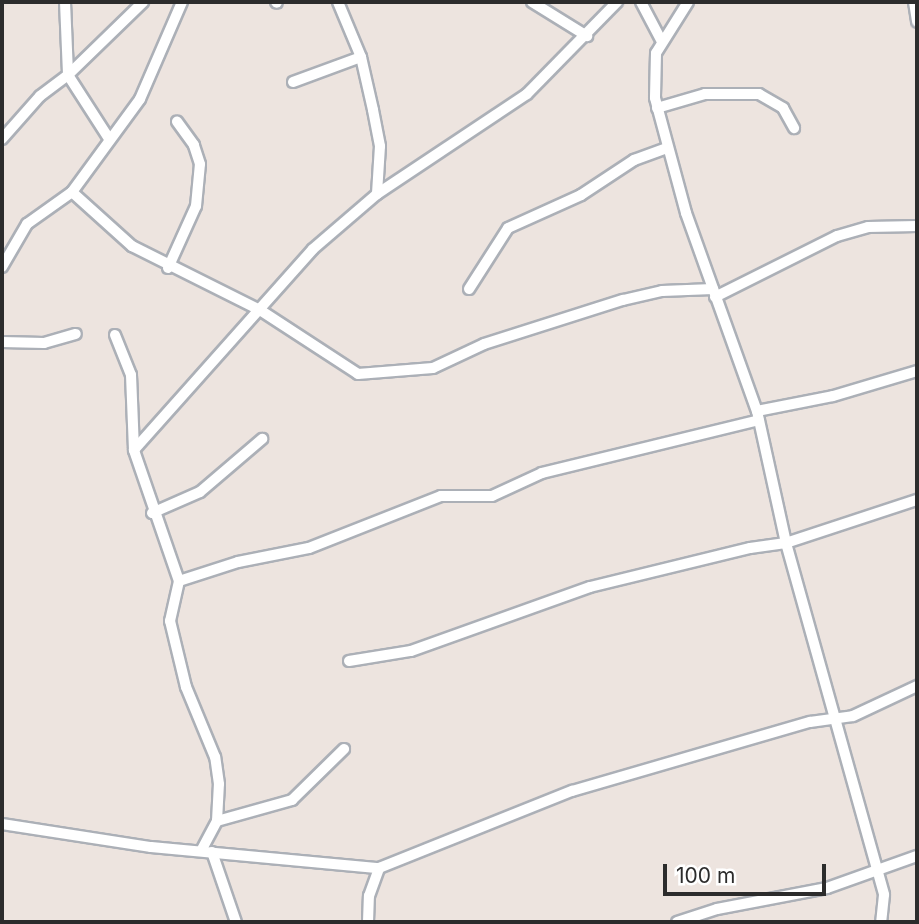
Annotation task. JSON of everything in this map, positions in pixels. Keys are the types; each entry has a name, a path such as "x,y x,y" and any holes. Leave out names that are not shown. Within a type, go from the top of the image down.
{"street":[{"path":"65,2 68,75 108,137"},
{"path":"2,139 40,96 68,75 143,2"},
{"path":"2,267 27,224 72,192 152,77 181,2"},
{"path":"338,2 361,57 380,146 377,194"},
{"path":"532,2 587,36"},
{"path":"134,450 313,249 377,194 506,111 587,36 617,2"},
{"path":"641,2 661,40"},
{"path":"688,2 661,40 652,67 657,108 667,148 714,293 758,415 786,543 885,902 881,922"},
{"path":"914,2 917,22"},
{"path":"293,82 361,57"},
{"path":"657,108 705,94 759,94 783,108 794,128"},
{"path":"167,268 196,206 200,164 194,145 177,122"},
{"path":"469,289 509,228 581,195 634,160 667,148"},
{"path":"72,192 132,246 167,268 260,310 344,369 373,374 433,368 484,344 662,291 714,293 838,236 868,227 917,226"},
{"path":"2,342 44,343 76,334"},
{"path":"115,335 131,375 134,450 152,513 179,581 170,621 187,687 215,757 220,794 217,821 206,851 236,922"},
{"path":"179,581 238,562 309,548 441,496 492,496 542,473 917,371"},
{"path":"152,513 200,492 262,439"},
{"path":"349,661 411,651 590,587 750,548 786,543 917,500"},
{"path":"2,824 206,851 379,868 572,792 878,707 917,686"},
{"path":"217,821 292,800 344,750"},
{"path":"677,922 877,871 917,856"},
{"path":"368,922 369,896 379,868"}]}
